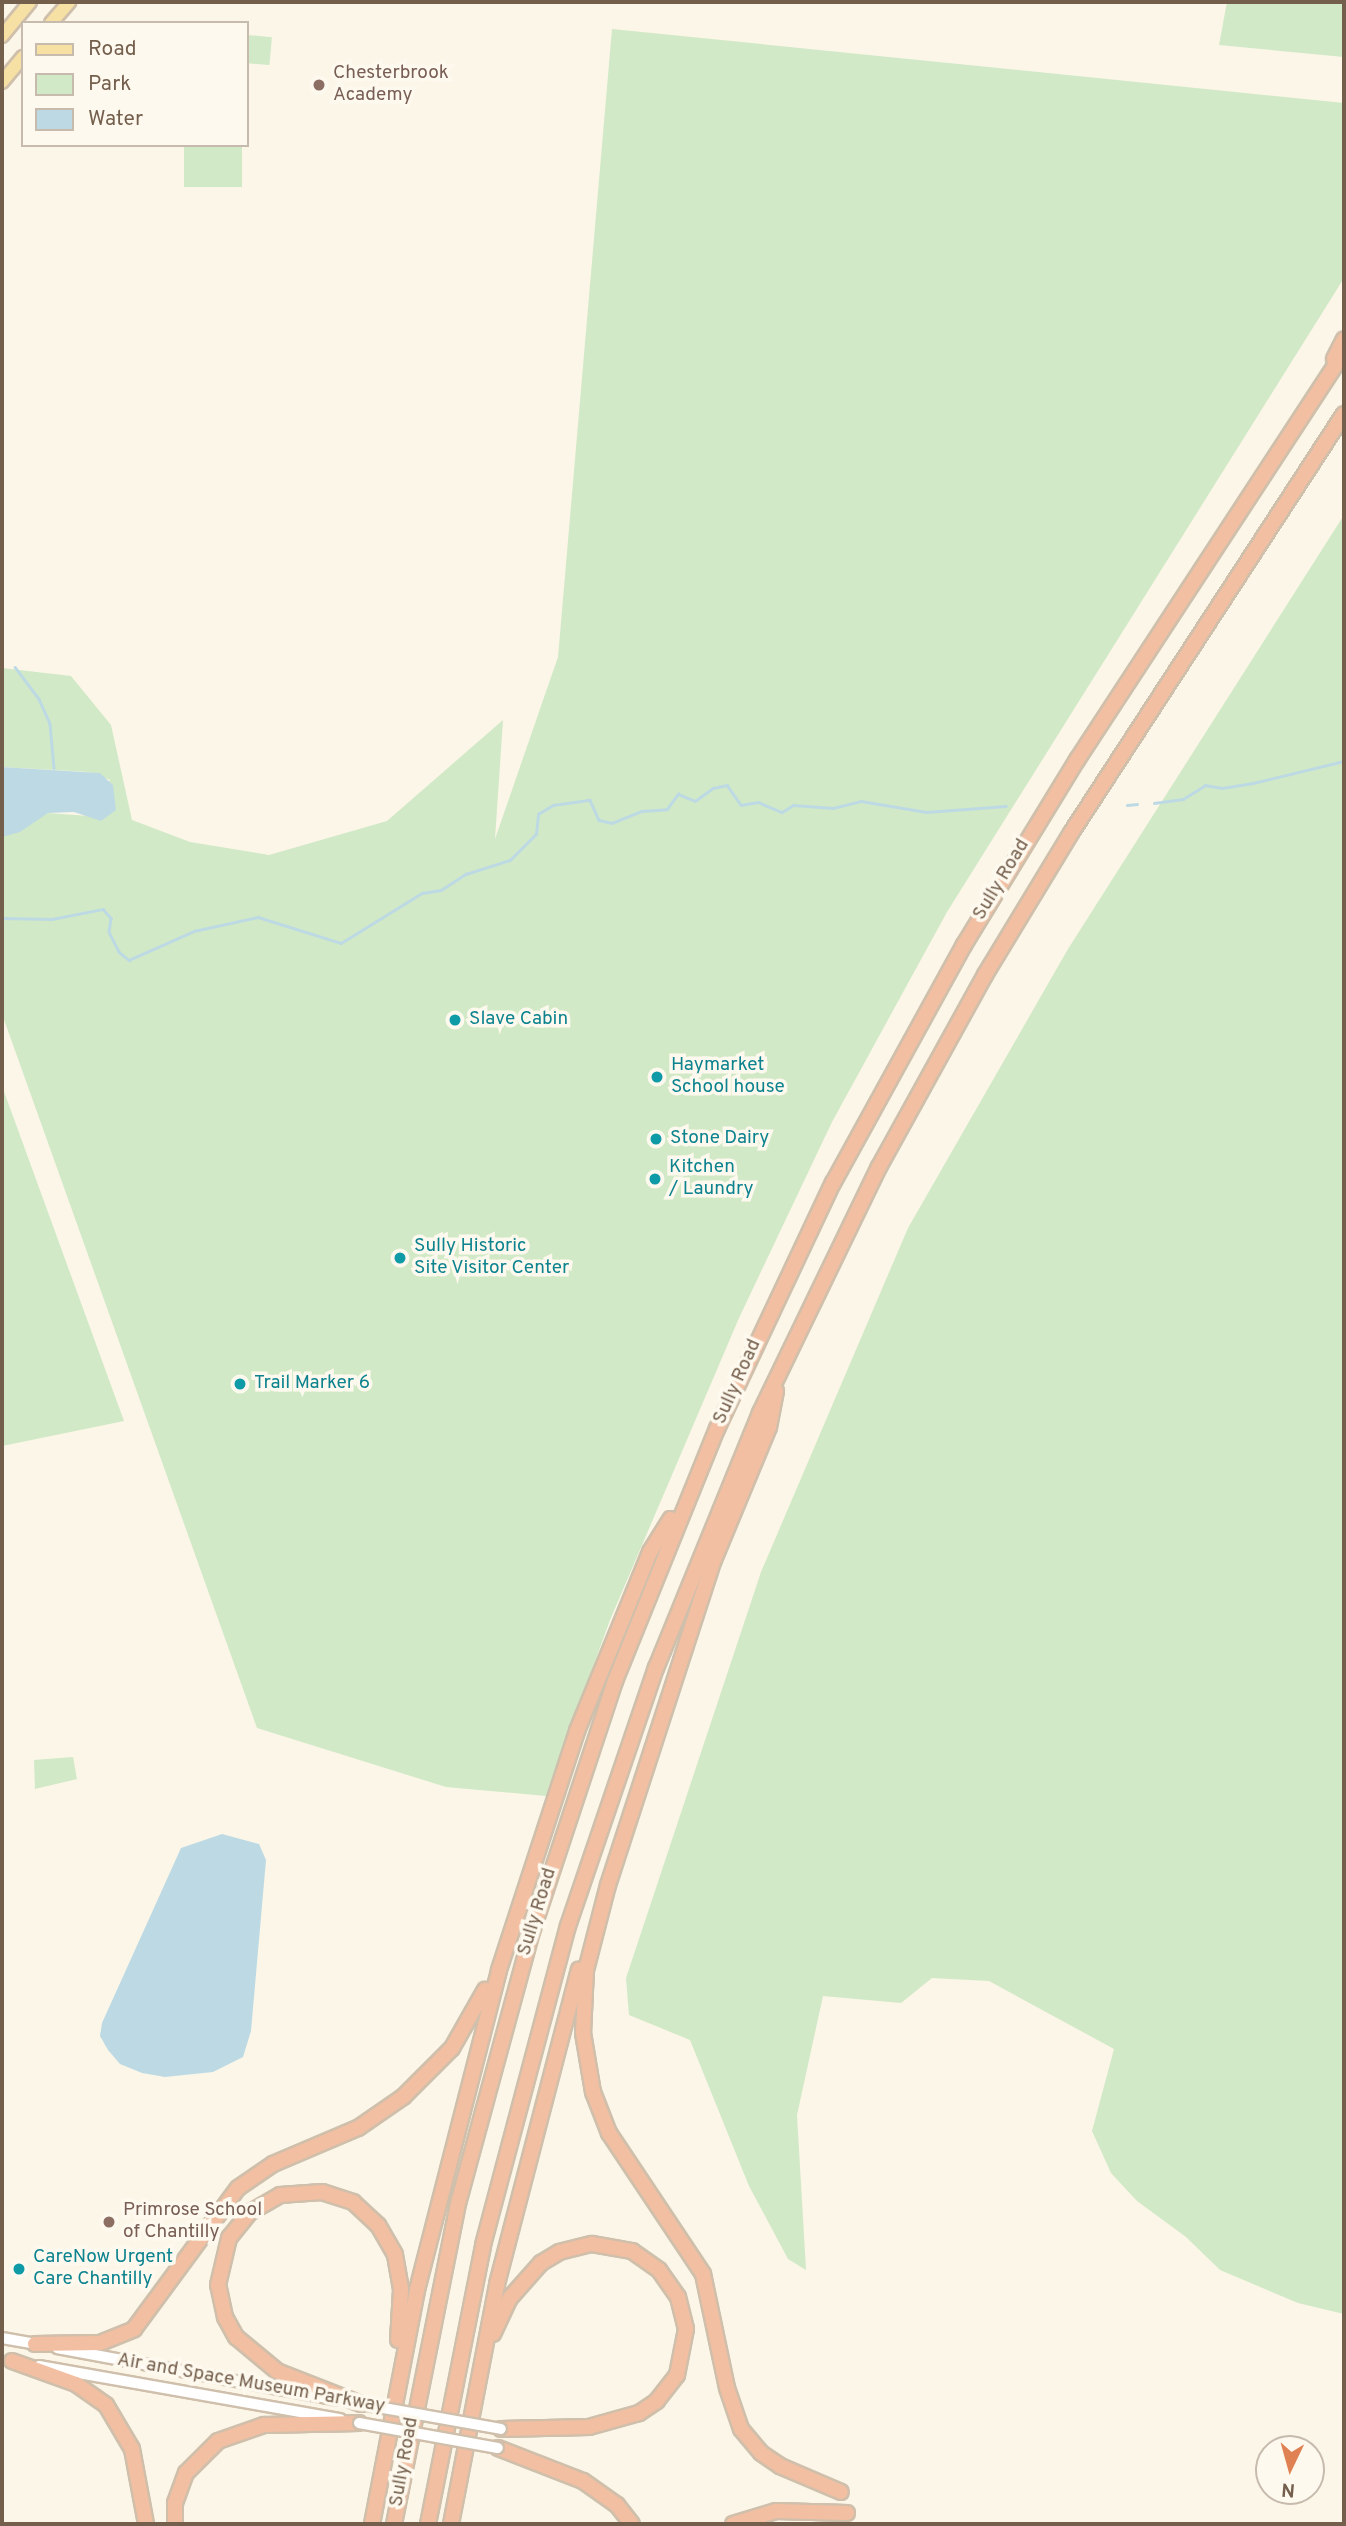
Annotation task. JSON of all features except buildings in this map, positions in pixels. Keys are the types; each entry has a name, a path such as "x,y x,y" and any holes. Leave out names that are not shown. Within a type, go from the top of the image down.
{"highway":[{"path":"1314,398 1344,339"},
{"name":"Sully Road","path":"394,2524 447,2253 510,2004 597,1732 695,1479 809,1231 937,991 1047,808 1344,352"},
{"name":"Sully Road","path":"428,2524 483,2245 568,1926 656,1668 782,1364 879,1167 1006,939 1344,415"},
{"path":"451,2524 472,2406 539,2109 608,1885 713,1562 769,1427 782,1364"},
{"path":"372,2524 388,2431 444,2172 510,1931 589,1699 650,1552 695,1479"},
{"path":"608,1885 583,1986 584,2046 597,2105 623,2159 703,2274 730,2398 741,2428 761,2453 780,2466 841,2492"},
{"path":"35,2344 100,2343 134,2329 238,2188 274,2164 358,2128 403,2097 462,2034 510,1931"},
{"path":"361,2404 266,2364 236,2337 225,2317 218,2275 225,2247 249,2213 280,2195 312,2191 342,2197 371,2216 391,2245 401,2302 388,2431"},
{"path":"472,2406 505,2308 549,2257 581,2245 602,2244 632,2251 659,2270 678,2297 686,2338 677,2375 657,2401 628,2418 603,2425 501,2429"},
{"path":"7,2360 76,2384 106,2405 132,2449 146,2524"},
{"path":"175,2524 180,2483 208,2447 252,2428 318,2419 359,2423"},
{"path":"458,2524 464,2448"},
{"path":"498,2448 583,2481 617,2505 632,2524"},
{"path":"364,2524 377,2491"},
{"path":"733,2524 776,2511 847,2513"}],"main road":[{"path":"2,36 30,2"},
{"path":"53,21 69,2"},
{"path":"2,82 21,59"},
{"name":"Air and Space Museum Parkway","path":"2,2338 501,2429"},
{"name":"Air and Space Museum Parkway","path":"7,2360 318,2419"},
{"name":"Air and Space Museum Parkway","path":"359,2423 498,2448"}],"green space":[{"path":"1227,2 1344,2 1344,57 1219,45"},
{"path":"612,29 1344,103 1344,278 947,912 832,1122 739,1318 610,1620 546,1796 446,1787 257,1728 2,1014 2,837 48,813 89,816 110,780 89,772 2,767 2,668 71,676 111,725 132,820 190,842 269,855 387,821 503,720 495,839 558,657"},
{"path":"248,35 272,37 269,65 248,63"},
{"path":"184,147 242,147 242,187 184,187"},
{"path":"1344,515 1344,2314 1298,2303 1220,2270 1186,2237 1137,2201 1111,2173 1092,2131 1114,2049 989,1981 932,1978 901,2003 823,1996 797,2115 806,2270 788,2259 749,2186 690,2040 629,2015 626,1978 761,1572 908,1228 1068,949"},
{"path":"2,1086 124,1421 2,1446"},
{"path":"73,1757 77,1779 35,1789 34,1760"}],"water":[{"path":"2,767 100,773 113,785 116,810 101,821 74,812 48,813 20,832 2,837"},
{"path":"222,1834 259,1844 266,1860 251,2031 243,2057 213,2072 165,2077 142,2073 120,2064 108,2050 100,2036 102,2023 181,1848"}],"waterway":[{"path":"15,667 39,699 50,724 54,768"},
{"path":"1154,803 1183,799 1205,785 1222,788 1253,783 1344,761"},
{"path":"2,918 52,919 103,909 111,918 109,932 119,952 129,960 194,931 258,917 341,943 422,893 441,890 466,874 510,860 536,834 538,814 553,805 590,800 599,820 612,823 641,811 667,809 678,794 695,801 713,788 727,785 741,805 758,802 782,812 793,805 833,808 861,801 926,812 1006,806"},
{"path":"1127,805 1137,804"}],"place":[{"name":"Chesterbrook Academy","path":"319,85"},
{"name":"Slave Cabin","path":"455,1020"},
{"name":"Haymarket School house","path":"657,1077"},
{"name":"Stone Dairy","path":"656,1139"},
{"name":"Kitchen / Laundry","path":"655,1179"},
{"name":"Sully Historic Site Visitor Center","path":"400,1258"},
{"name":"Trail Marker 6","path":"240,1384"},
{"name":"Primrose School of Chantilly","path":"109,2222"},
{"name":"CareNow Urgent Care Chantilly","path":"19,2269"}]}
